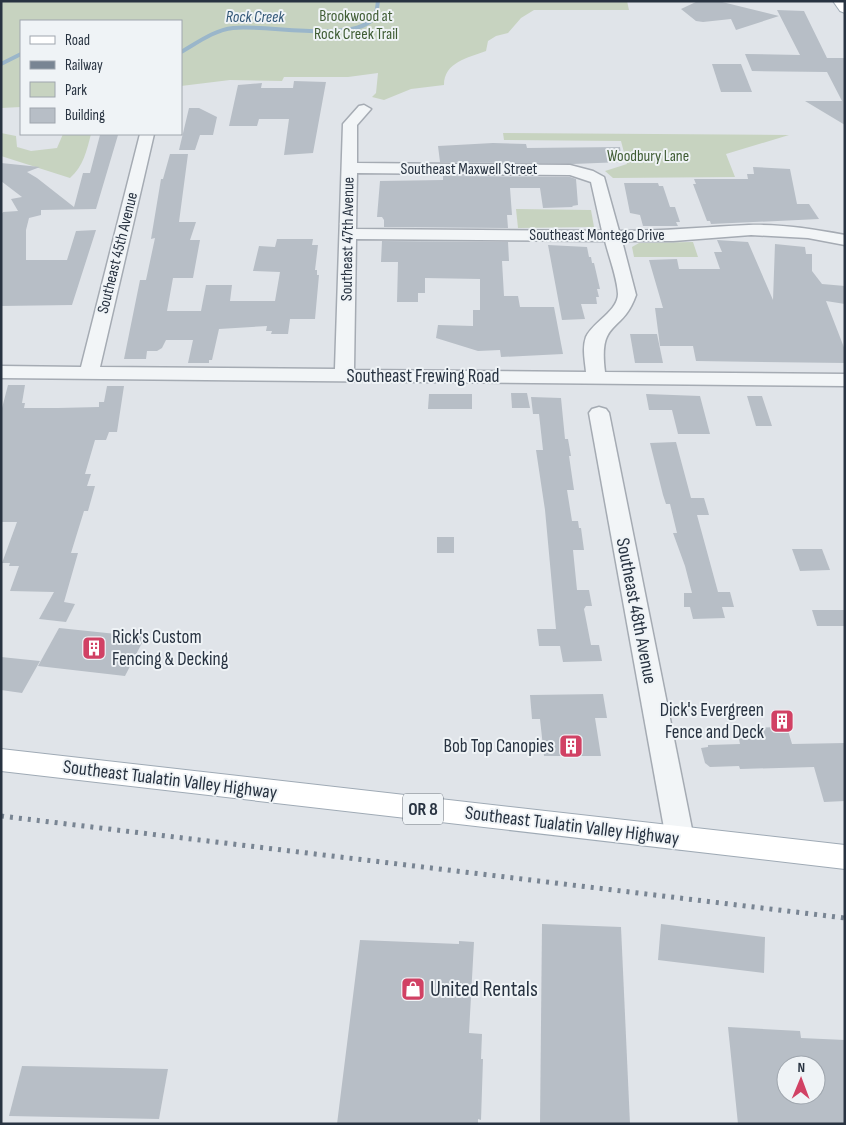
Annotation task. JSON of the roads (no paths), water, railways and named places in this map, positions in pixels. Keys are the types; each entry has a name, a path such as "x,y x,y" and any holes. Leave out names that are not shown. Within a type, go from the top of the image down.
{"main road":[{"path":"840,1 845,8"},
{"name":"Southeast Tualatin Valley Highway","path":"1,760 845,857"}],"street":[{"name":"Southeast 47th Avenue","path":"344,375 350,124 364,108"},
{"name":"Southeast 45th Avenue","path":"89,373 147,135"},
{"name":"Southeast Maxwell Street","path":"349,168 570,170 588,174 598,180 614,235"},
{"name":"Southeast Montego Drive","path":"348,234 673,236 751,230 808,234 845,240"},
{"path":"596,377 593,348 596,336 624,306 627,295 614,235"},
{"name":"Southeast Frewing Road","path":"1,372 845,380"},
{"name":"Southeast 48th Avenue","path":"599,413 680,839"}],"waterway":[{"name":"Rock Creek","path":"182,51 212,34 233,28 327,31 346,30 362,26 373,19 377,11 378,1"},
{"name":"Rock Creek","path":"1,64 20,54"}],"railway":[{"path":"1,816 845,918"}],"place":[{"name":"Rick's Custom Fencing & Decking","path":"94,648"},
{"name":"Dick's Evergreen Fence and Deck","path":"782,721"},
{"name":"Bob Top Canopies","path":"571,746"},
{"name":"United Rentals","path":"413,989"}],"park label":[{"name":"Brookwood at Rock Creek Trail","path":"356,25"},
{"name":"Woodbury Lane","path":"648,156"}]}
